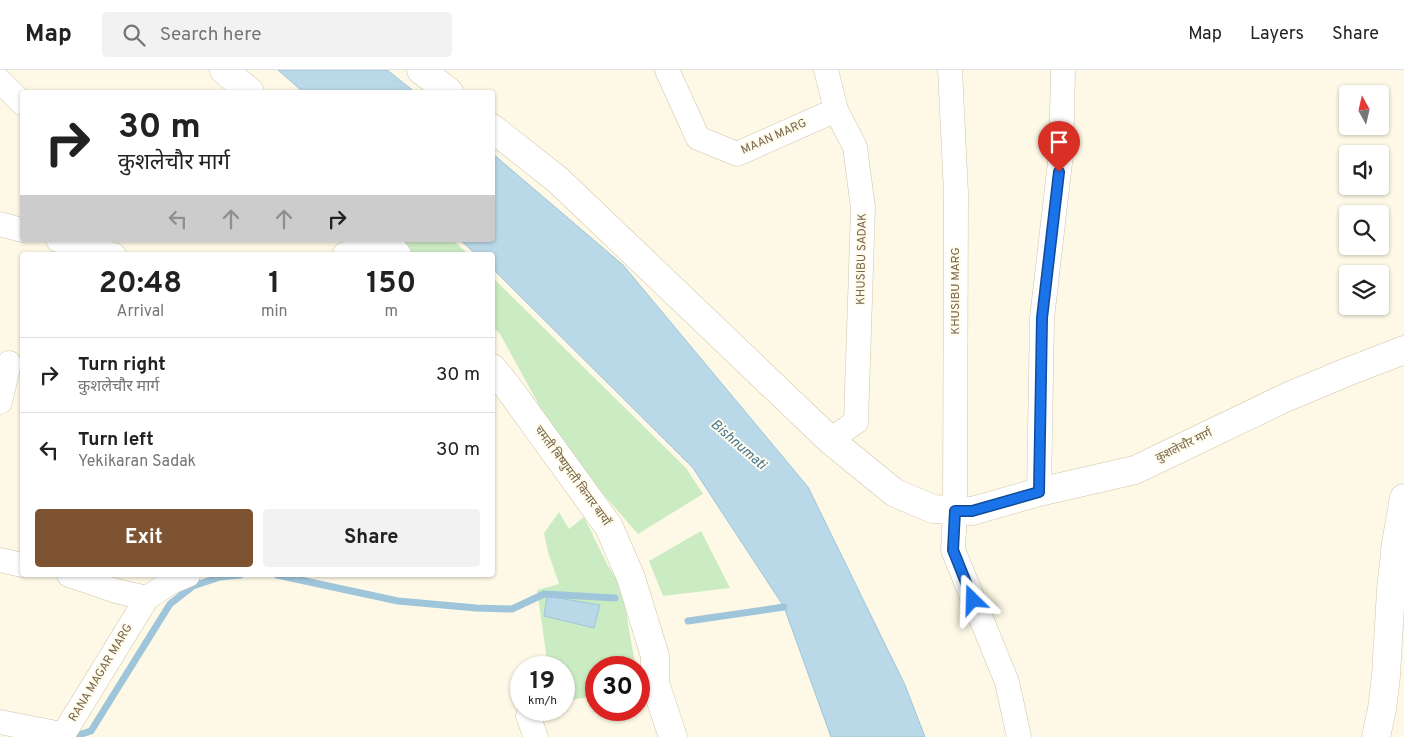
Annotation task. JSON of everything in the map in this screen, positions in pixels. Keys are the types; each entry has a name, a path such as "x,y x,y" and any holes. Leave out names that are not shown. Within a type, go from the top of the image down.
{"main road":[{"path":"224,70 248,90"},
{"name":"कुशलेचौर मार्ग","path":"495,130 558,180 830,440 894,493 934,509 972,511 1039,492 1135,470 1287,397 1404,350"},
{"path":"385,242 394,252"},
{"name":"चमती बिष्णुमती किनार बायाँ","path":"495,372 609,527 627,565 655,656 655,683 673,737"},
{"path":"1376,737 1386,676 1391,590 1396,543 1404,498"}],"street":[{"name":"MAAN MARG","path":"667,70 698,138 737,154 836,110"},
{"name":"KHUSIBU SADAK","path":"826,70 836,110 855,147 863,208 856,422 830,440"},
{"name":"KHUSIBU MARG","path":"950,70 956,193 955,511 953,550 1007,682 1019,737"},
{"path":"1039,492 1042,318 1062,154 1063,70"},
{"path":"0,81 20,101"},
{"path":"0,224 20,229"},
{"path":"65,242 103,252"},
{"path":"353,252 378,242"},
{"path":"0,402 10,363"},
{"path":"0,560 20,565"},
{"path":"75,577 116,591 147,598"},
{"name":"RANA MAGAR MARG","path":"0,722 56,733 66,730 147,598 169,583 183,577"}],"green space":[{"path":"397,242 455,242 466,252 409,252"},
{"path":"495,280 686,468 703,494 638,534 562,447 500,334 495,329"},
{"path":"559,512 569,529 584,517 607,564 623,590 634,656 585,656 585,698 575,699 575,656 546,656 537,590 559,584 548,552 544,533"},
{"path":"701,531 730,588 663,596 649,561"}],"water":[{"path":"278,70 387,70 412,90 301,90"},
{"name":"Bishnumati","path":"495,156 623,265 808,487 905,685 925,737 831,737 784,607 693,468 495,271 495,252 474,252 462,242 495,242"},
{"path":"547,596 600,605 594,628 544,616"}],"waterway":[{"path":"72,737 91,731 170,604 193,586 220,577"},
{"path":"286,577 398,601 476,608 512,609 544,594 615,598"},
{"path":"688,621 784,607"}],"route":[{"path":"973,600 953,550 955,511 972,511 1039,492 1042,318 1059,172"}]}
